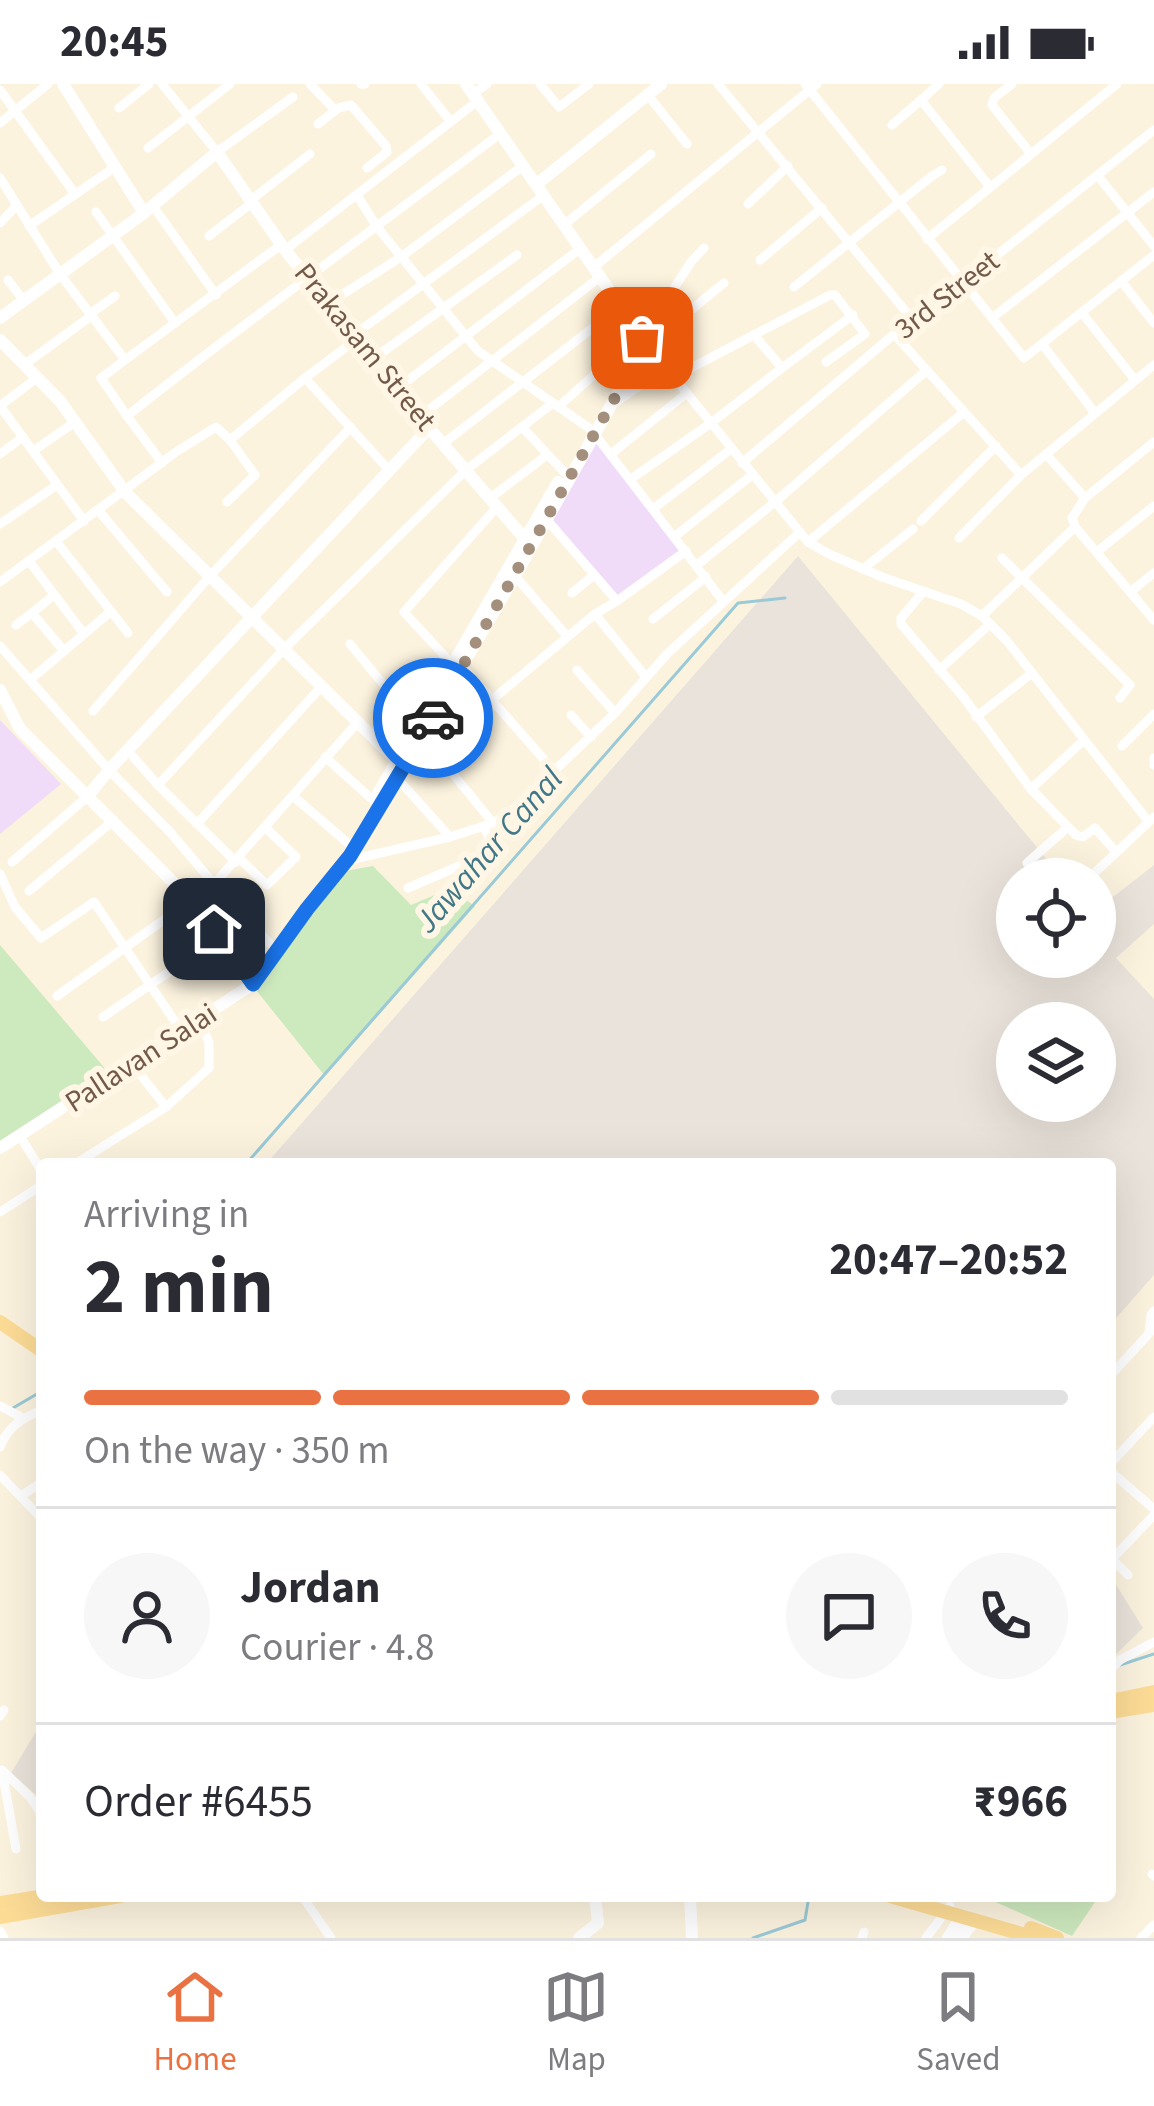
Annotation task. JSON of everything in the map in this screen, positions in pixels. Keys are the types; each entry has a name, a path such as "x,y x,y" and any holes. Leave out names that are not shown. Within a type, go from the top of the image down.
{"main road":[{"path":"0,1322 36,1347"},
{"path":"1116,1705 1154,1692"},
{"path":"1116,1705 1154,1706"},
{"path":"0,1903 36,1897"},
{"path":"0,1917 86,1902"},
{"path":"915,1902 1057,1938"},
{"path":"932,1902 1036,1938"}],"street":[{"path":"0,123 48,84"},
{"path":"63,84 115,166 216,295"},
{"path":"119,107 149,84"},
{"path":"161,84 217,152"},
{"path":"148,148 230,84"},
{"path":"310,84 336,110"},
{"path":"421,84 452,122"},
{"path":"162,463 101,378 357,195 452,122 473,93 487,84"},
{"path":"540,84 559,107 589,84"},
{"path":"230,440 424,286 661,84"},
{"path":"718,84 912,319"},
{"path":"892,125 939,84"},
{"path":"1012,84 992,105 1031,154"},
{"path":"927,238 1117,84"},
{"path":"12,862 87,797 388,469 425,422 810,86 1024,358 1154,255"},
{"path":"0,90 75,194"},
{"path":"473,93 644,340 799,533 863,569 961,604 1007,641 1151,819 1110,858"},
{"path":"647,94 687,144"},
{"path":"0,318 292,97"},
{"path":"921,100 991,187"},
{"path":"318,124 351,105 386,146 387,152 367,168"},
{"name":"3rd Street","path":"742,463 912,319 1154,130"},
{"path":"127,416 501,134"},
{"name":"Prakasam Street","path":"217,152 328,304 525,539"},
{"path":"209,236 310,154"},
{"path":"565,224 651,154"},
{"path":"328,304 401,257 524,165"},
{"path":"29,226 115,166"},
{"path":"748,204 788,166"},
{"path":"794,286 942,170"},
{"path":"1098,176 1154,246"},
{"path":"0,178 60,274 125,360"},
{"path":"992,318 1154,191"},
{"path":"357,195 377,227 478,351 591,430 723,602"},
{"path":"0,223 17,206"},
{"path":"760,260 822,208"},
{"path":"96,212 175,323"},
{"path":"398,388 581,248"},
{"path":"457,665 564,472 670,295 704,248"},
{"path":"373,359 518,255"},
{"path":"8,280 24,301"},
{"path":"1121,281 1154,323"},
{"path":"670,295 692,309 724,283"},
{"path":"608,408 670,372 830,295 840,298 865,331 826,362"},
{"path":"24,365 115,296"},
{"path":"444,443 621,306"},
{"path":"1082,313 1135,380"},
{"path":"631,479 853,315"},
{"path":"754,335 782,368"},
{"path":"895,335 1022,475"},
{"name":"Pallavan Salai","path":"0,1148 253,984 344,861 397,778 457,665 547,520 591,430 644,340"},
{"path":"1,342 38,377 125,492 397,761"},
{"path":"1042,344 1095,413"},
{"path":"158,785 283,650 466,470 604,365"},
{"path":"959,538 1022,475 1154,365"},
{"path":"697,565 927,370"},
{"path":"38,377 0,406 84,521"},
{"path":"305,378 388,469"},
{"path":"610,454 687,393"},
{"path":"808,542 963,413"},
{"path":"33,451 75,422"},
{"path":"0,582 216,427 255,475 227,502"},
{"path":"93,711 208,578 351,427"},
{"path":"522,427 564,472"},
{"path":"0,454 22,437"},
{"path":"939,670 1074,522 1085,498 1154,442"},
{"path":"863,569 917,525 996,446"},
{"path":"653,509 731,449"},
{"path":"1046,454 1085,498"},
{"path":"547,455 493,503 404,612 490,696 555,772"},
{"path":"674,537 752,475"},
{"path":"0,524 57,485"},
{"path":"1099,551 1154,506"},
{"path":"99,511 167,592"},
{"path":"547,520 617,601"},
{"path":"1074,522 1154,620"},
{"path":"420,731 397,761 344,861 489,825 518,807 616,713 667,654 799,533"},
{"path":"56,542 128,633"},
{"path":"464,717 595,614 686,551"},
{"path":"1002,558 1130,685 1120,698"},
{"path":"29,561 84,634"},
{"path":"1130,592 1154,573"},
{"path":"572,593 594,575"},
{"path":"515,576 567,636"},
{"path":"653,619 706,578"},
{"path":"925,591 901,619 905,628 1031,789 1078,837 1095,828 1116,852"},
{"path":"16,626 54,595"},
{"path":"30,680 110,612"},
{"path":"32,613 64,651"},
{"path":"595,614 646,677"},
{"path":"893,638 905,628"},
{"path":"350,644 489,825 493,848 489,853 408,888"},
{"path":"0,646 277,950"},
{"path":"577,670 616,713"},
{"path":"976,717 1033,673"},
{"path":"197,824 321,687"},
{"path":"0,690 20,728 192,901 253,984"},
{"path":"1122,746 1154,713"},
{"path":"571,715 591,737"},
{"path":"57,996 214,884 358,722"},
{"path":"1031,789 1084,740"},
{"path":"128,751 197,824 267,885 296,857 266,827"},
{"path":"325,757 374,801"},
{"path":"397,778 450,837"},
{"path":"292,796 349,844"},
{"path":"29,891 113,820"},
{"path":"1033,858 1068,827"},
{"path":"0,874 15,907 41,938 94,902 182,1031"},
{"path":"103,1017 220,937"},
{"path":"85,1158 166,1107 209,1068 208,1043 200,1020"},
{"path":"132,1064 166,1107"},
{"path":"20,1136 36,1162"},
{"path":"0,1212 36,1189"},
{"path":"1116,1369 1152,1330 1154,1311"},
{"path":"0,1447 10,1411"},
{"path":"1116,1461 1154,1418"},
{"path":"1116,1474 1154,1512 1116,1555"},
{"path":"0,1475 36,1512"},
{"path":"21,1496 36,1486"},
{"path":"1116,1563 1128,1575"},
{"path":"1116,1664 1154,1642"},
{"path":"2,1775 36,1806"},
{"path":"2,1775 16,1849"},
{"path":"306,1902 331,1938"},
{"path":"579,1938 598,1923 596,1902"},
{"path":"690,1902 692,1938"},
{"path":"926,1938 961,1913"},
{"path":"950,1938 961,1913"},
{"path":"961,1913 963,1938"},
{"path":"1141,1938 1154,1925"}],"shaded area":[{"path":"593,437 683,552 618,602 549,520"},
{"path":"798,556 1046,858 996,858 996,978 1116,978 1116,958 1154,999 1154,1275 1116,1318 1116,1158 271,1158"},
{"path":"0,720 61,784 0,834"},
{"path":"1154,865 1154,924 1116,958 1116,895"},
{"path":"1116,1585 1143,1628 1116,1654"},
{"path":"36,1732 36,1795 11,1773"}],"green space":[{"path":"373,866 411,905 449,889 475,906 325,1076 256,990 345,871"},
{"path":"0,945 108,1072 0,1143"},
{"path":"996,1902 1095,1902 1072,1936"}],"waterway":[{"name":"Jawahar Canal","path":"251,1158 738,603 785,598"},
{"name":"Jawahar Canal","path":"13,1408 36,1395"},
{"path":"1120,1665 1154,1654"},
{"path":"753,1938 805,1920 808,1902"}],"way so far":[{"path":"433,718 646,343 642,338"}],"route":[{"path":"214,929 253,984 350,856 433,718"}]}
